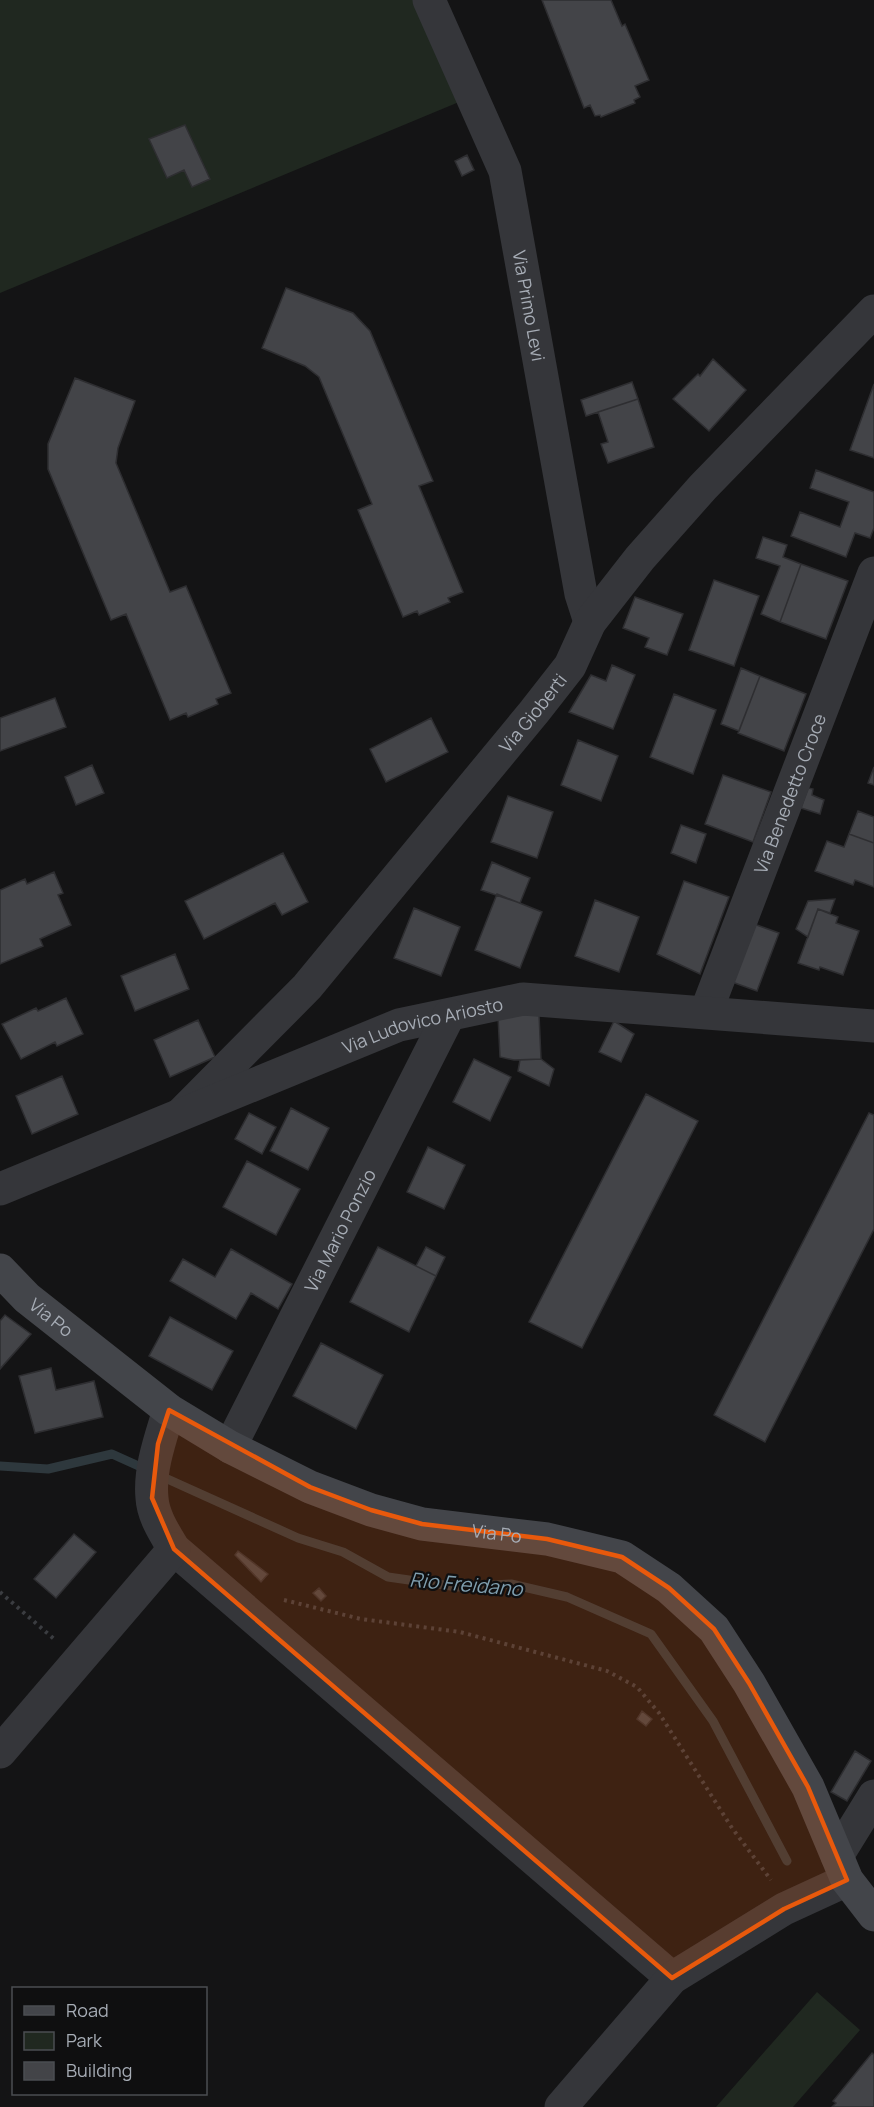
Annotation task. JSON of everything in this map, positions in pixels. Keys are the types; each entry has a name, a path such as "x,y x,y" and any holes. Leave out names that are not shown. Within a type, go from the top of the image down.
{"street":[{"name":"Via Primo Levi","path":"429,0 505,171 581,594 590,622"},
{"name":"Via Gioberti","path":"183,1112 308,987 563,675 590,622 640,558 703,487 874,311"},
{"name":"Via Benedetto Croce","path":"706,1012 874,573"},
{"name":"Via Ludovico Ariosto","path":"0,1189 399,1025 523,999 706,1012 871,1019"},
{"name":"Via Mario Ponzio","path":"230,1447 449,1015"},
{"name":"Via Po","path":"0,1270 36,1305 169,1410 230,1447 309,1487 370,1510 422,1524 547,1539 622,1557 669,1588 714,1629 749,1683 808,1787 842,1868 874,1915"},
{"path":"169,1410 155,1472 152,1498 162,1529 174,1549 672,1978"},
{"path":"0,1752 174,1549"},
{"path":"561,2107 672,1978 791,1907 842,1868 874,1796"}],"path":[{"path":"0,1592 60,1645"},
{"path":"283,1599 361,1619 460,1632 607,1671 637,1687 659,1713 732,1828 791,1907"}],"highlighted area":[{"path":"169,1410 310,1487 371,1510 422,1524 547,1539 622,1557 669,1588 714,1629 749,1683 808,1787 847,1880 784,1909 672,1978 174,1549 152,1498 158,1444"}],"green space":[{"path":"0,0 416,0 459,102 0,293"},
{"path":"817,1992 860,2030 793,2107 716,2107"}],"building":[{"path":"542,0 611,0 622,26 625,24 649,80 635,86 640,97 634,100 635,103 601,117 600,115 595,116 590,105 584,108"},
{"path":"185,125 210,179 192,187 184,170 167,178 149,139"},
{"path":"467,155 474,170 462,176 455,161"},
{"path":"286,288 353,313 370,331 433,481 419,486 463,592 448,598 450,602 419,615 417,611 403,617 358,510 372,504 319,377 305,366 262,348"},
{"path":"713,359 746,390 709,431 673,399 698,374 700,376"},
{"path":"75,378 135,401 118,448 116,463 170,592 186,586 231,693 216,699 218,704 188,717 186,713 170,720 126,614 111,620 48,469 48,444"},
{"path":"632,382 638,399 586,416 581,400"},
{"path":"874,384 874,458 850,450"},
{"path":"638,399 654,447 608,463 601,444 608,442 598,412"},
{"path":"816,470 874,492 874,528 870,538 855,533 846,557 791,536 800,512 840,527 849,502 810,488"},
{"path":"763,537 787,545 783,557 801,564 780,622 761,614 780,566 756,558"},
{"path":"801,564 848,581 826,639 780,622"},
{"path":"714,580 759,596 734,666 689,650"},
{"path":"635,597 683,614 667,655 645,647 649,638 623,628"},
{"path":"612,665 635,675 613,729 569,712 591,675 606,681"},
{"path":"741,668 760,676 739,731 721,724"},
{"path":"760,676 806,694 784,751 738,733"},
{"path":"674,694 716,710 693,774 650,757"},
{"path":"55,698 66,727 0,751 0,718"},
{"path":"431,718 448,752 386,782 370,749"},
{"path":"578,740 618,756 601,801 561,785"},
{"path":"92,765 104,793 76,805 65,777"},
{"path":"874,767 874,785 868,783"},
{"path":"723,775 771,792 753,842 705,824"},
{"path":"808,788 813,789 812,795 824,800 820,814 801,808"},
{"path":"508,796 553,812 537,858 491,842"},
{"path":"858,811 874,817 874,843 849,834"},
{"path":"681,825 706,834 696,863 671,853"},
{"path":"849,834 874,843 874,887 855,880 853,885 815,871 827,841 844,847"},
{"path":"283,853 308,902 282,915 275,903 204,939 185,901"},
{"path":"492,862 530,878 520,903 481,890"},
{"path":"54,872 63,893 58,895 71,925 40,939 43,946 0,964 0,890 25,879 27,884"},
{"path":"684,881 729,897 700,974 657,954"},
{"path":"497,894 542,912 520,968 475,950"},
{"path":"835,899 830,913 818,909 808,937 796,929 808,901"},
{"path":"595,900 639,917 619,972 575,956"},
{"path":"414,908 460,927 441,976 394,958"},
{"path":"818,909 838,917 836,923 859,931 843,975 820,967 819,970 798,963"},
{"path":"754,924 779,933 757,991 732,982"},
{"path":"175,954 189,989 135,1011 121,976"},
{"path":"66,998 83,1034 57,1046 55,1042 21,1059 2,1024 36,1008 38,1011"},
{"path":"539,1014 541,1059 514,1060 500,1057 498,1016"},
{"path":"198,1020 215,1057 170,1077 154,1040"},
{"path":"614,1021 634,1034 621,1062 599,1052"},
{"path":"474,1059 511,1077 490,1121 453,1102"},
{"path":"541,1059 554,1069 549,1086 518,1071 520,1060"},
{"path":"62,1076 78,1114 32,1134 16,1096"},
{"path":"646,1094 698,1121 582,1348 529,1322"},
{"path":"291,1108 329,1128 308,1170 270,1151"},
{"path":"249,1113 276,1127 262,1154 235,1139"},
{"path":"869,1113 874,1115 874,1229 765,1442 714,1415"},
{"path":"428,1147 465,1165 444,1209 407,1192"},
{"path":"247,1161 300,1189 276,1235 223,1207"},
{"path":"378,1247 436,1276 409,1332 350,1302"},
{"path":"426,1247 445,1257 436,1276 416,1266"},
{"path":"231,1249 292,1284 278,1309 251,1293 236,1319 170,1281 183,1259 215,1277"},
{"path":"5,1315 31,1334 0,1369 0,1321"},
{"path":"170,1317 233,1351 212,1390 149,1356"},
{"path":"321,1343 383,1375 356,1429 293,1396"},
{"path":"51,1368 56,1390 94,1381 103,1417 35,1433 19,1376"},
{"path":"74,1534 96,1552 56,1598 34,1579"},
{"path":"238,1551 268,1574 261,1582 235,1555"},
{"path":"319,1588 326,1596 321,1601 313,1593"},
{"path":"642,1711 652,1719 646,1726 637,1719"},
{"path":"855,1751 871,1761 847,1801 831,1792"},
{"path":"872,2053 874,2055 874,2107 832,2107 836,2103 833,2101"}],"waterway":[{"name":"Rio Freidano","path":"0,1466 48,1469 112,1454 298,1538 343,1552 388,1577 458,1587 511,1584 567,1597 651,1634 713,1721 787,1861"}]}
